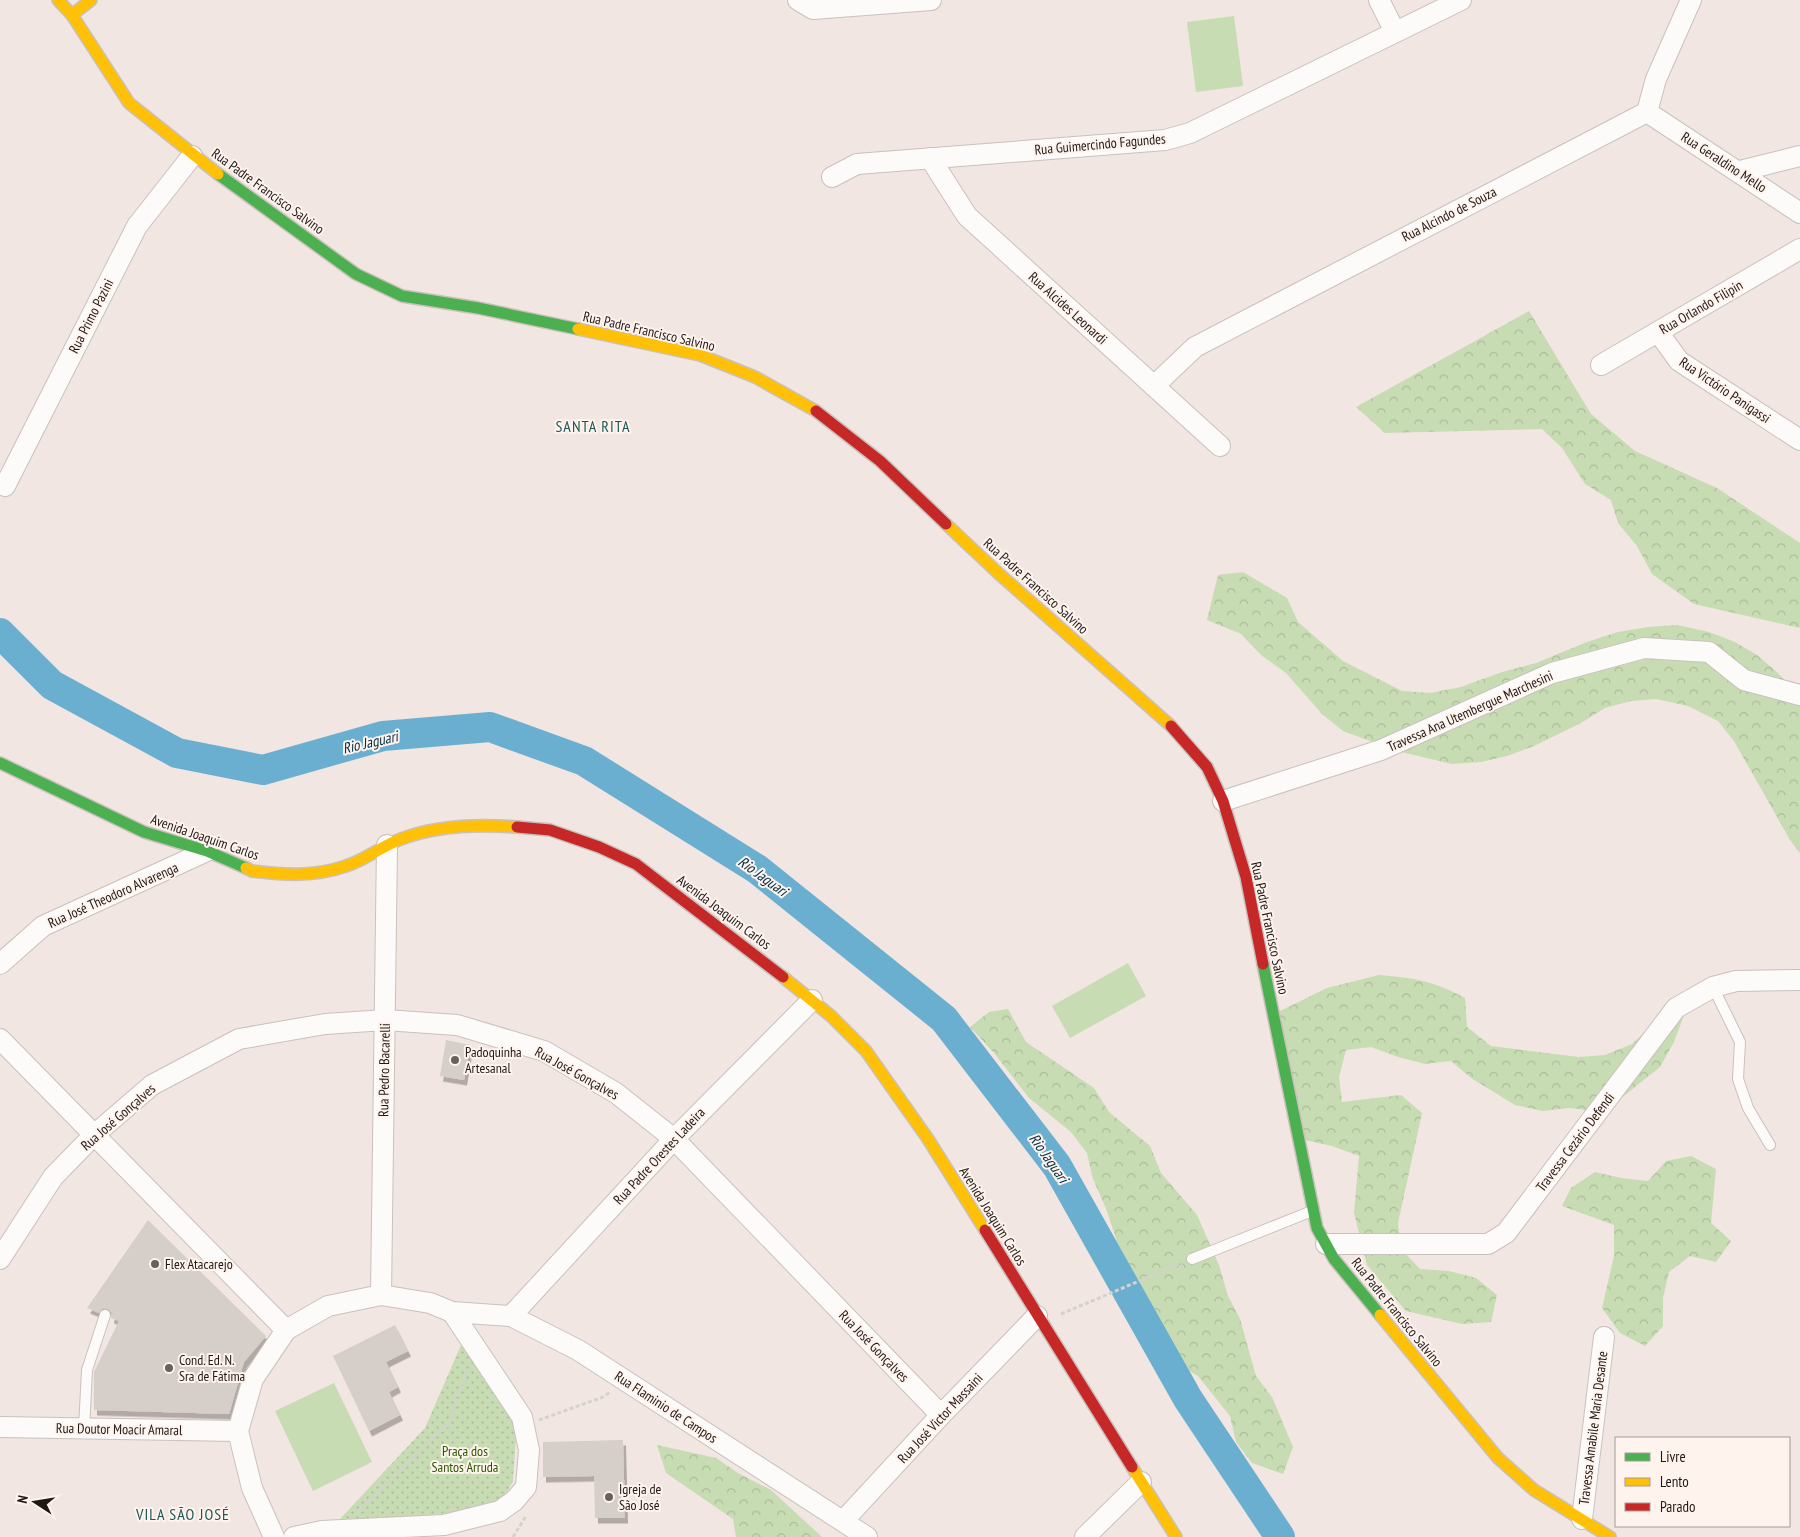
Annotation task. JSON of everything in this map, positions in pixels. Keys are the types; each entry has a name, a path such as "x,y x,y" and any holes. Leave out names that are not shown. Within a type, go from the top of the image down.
{"street":[{"name":"Rua Padre Francisco Salvino","path":"58,0 72,15 129,103 192,156 356,274 402,296 478,308 700,355 755,377 807,404 880,461 998,573 1175,730 1207,767 1223,801 1246,877 1317,1228 1334,1259 1498,1458 1534,1490 1610,1537"},
{"path":"72,15 92,0"},
{"path":"798,0 813,10 931,0"},
{"path":"1378,0 1395,32"},
{"name":"Rua Guimercindo Fagundes","path":"832,177 857,164 1165,140 1190,133 1460,0"},
{"path":"1647,112 1656,79 1691,0"},
{"name":"Rua Geraldino Mello","path":"1647,112 1740,171 1800,213"},
{"name":"Rua Alcindo de Souza","path":"1154,386 1195,346 1647,112"},
{"name":"Rua Primo Pazini","path":"5,486 137,226 192,156"},
{"path":"1740,171 1800,156"},
{"name":"Rua Alcides Leonardi","path":"930,158 967,216 1220,446"},
{"name":"Rua Orlando Filipin","path":"1601,365 1800,250"},
{"name":"Rua Victório Panigassi","path":"1658,332 1680,361 1800,440"},
{"name":"Travessa Ana Utembergue Marchesini","path":"1223,801 1381,750 1552,673 1644,648 1709,652 1744,680 1800,695"},
{"name":"Avenida Joaquim Carlos","path":"0,763 144,832 207,851 252,871 295,876 346,866 400,839 435,829 488,825 550,830 599,846 636,864 735,938 812,1000 866,1051 928,1139 1176,1537"},
{"name":"Rua Pedro Bacarelli","path":"381,1295 387,846"},
{"name":"Rua José Theodoro Alvarenga","path":"0,964 43,926 207,851"},
{"name":"Travessa Cezário Defendi","path":"1326,1244 1488,1244 1506,1233 1676,1008 1713,987 1736,980 1800,980"},
{"name":"Rua Padre Orestes Ladeira","path":"511,1316 674,1139 812,1000"},
{"name":"Rua José Gonçalves","path":"0,1259 53,1177 94,1135 152,1084 239,1039 324,1024 385,1020 457,1025 544,1051 616,1093 674,1139 941,1415"},
{"path":"0,1040 286,1330"},
{"name":"Rua Flaminio de Campos","path":"274,1537 252,1488 238,1431 253,1379 286,1330 328,1306 381,1295 430,1303 452,1312 511,1316 578,1350 844,1520 867,1537"},
{"path":"294,1537 337,1530 444,1525 500,1511 514,1501 526,1487 529,1450 522,1417 452,1312"},
{"name":"Rua José Victor Massaini","path":"844,1520 941,1415 1039,1319"},
{"name":"Travessa Amabile Maria Desante","path":"1582,1519 1604,1337"},
{"name":"Rua Doutor Moacir Amaral","path":"0,1427 238,1431"},
{"path":"1086,1537 1140,1482"}],"lane":[{"path":"1713,987 1740,1042 1738,1079 1748,1108 1770,1145"},
{"path":"1192,1259 1313,1211"},
{"path":"84,1429 87,1370 105,1315"}],"path":[{"path":"1039,1319 1089,1302 1192,1259"},
{"path":"337,1530 450,1423 465,1373 480,1352"},
{"path":"525,1426 602,1397 626,1381"},
{"path":"513,1537 526,1516"}],"green space":[{"path":"1234,16 1243,86 1196,92 1187,22"},
{"path":"1529,311 1591,414 1635,451 1717,488 1800,543 1800,628 1694,604 1652,574 1637,546 1618,523 1611,500 1585,484 1562,448 1542,429 1385,433 1356,407"},
{"path":"1243,572 1287,598 1298,622 1343,661 1402,691 1430,693 1461,687 1502,672 1536,663 1587,642 1618,632 1648,627 1677,625 1709,632 1735,642 1757,655 1778,673 1800,697 1800,853 1790,840 1734,741 1718,721 1688,706 1656,699 1631,701 1605,708 1581,723 1534,746 1507,756 1481,762 1452,764 1397,751 1343,731 1322,714 1286,673 1261,655 1241,634 1207,620 1218,575"},
{"path":"1128,963 1146,996 1070,1038 1052,1006"},
{"path":"1379,975 1424,981 1465,998 1467,1027 1491,1046 1579,1057 1605,1055 1632,1044 1653,1024 1684,1015 1674,1042 1660,1067 1620,1099 1597,1111 1568,1108 1543,1111 1515,1105 1471,1078 1451,1061 1425,1064 1371,1047 1346,1050 1339,1077 1342,1102 1401,1095 1422,1113 1398,1223 1400,1248 1420,1269 1449,1271 1476,1278 1497,1295 1491,1322 1462,1324 1406,1311 1367,1265 1354,1213 1359,1156 1332,1146 1305,1140 1272,1015 1327,988"},
{"path":"1008,1009 1026,1042 1094,1088 1109,1112 1150,1146 1161,1173 1197,1215 1219,1265 1228,1296 1240,1319 1256,1376 1272,1397 1293,1447 1283,1474 1252,1463 1236,1442 1230,1416 1198,1376 1176,1363 1143,1289 1117,1242 1107,1211 1093,1179 1087,1153 1071,1132 1029,1098 994,1053 970,1027 989,1012"},
{"path":"1691,1156 1716,1169 1711,1223 1731,1241 1716,1262 1690,1256 1669,1272 1663,1298 1663,1326 1645,1346 1620,1333 1602,1308 1614,1256 1614,1225 1562,1206 1571,1188 1595,1172 1621,1178 1648,1181 1666,1161"},
{"name":"Praça dos Santos Arruda","path":"461,1345 486,1375 517,1422 513,1481 507,1492 498,1502 465,1511 423,1516 340,1519 425,1428"},
{"path":"334,1383 372,1462 313,1491 275,1411"},
{"path":"657,1445 716,1458 738,1473 771,1490 822,1537 736,1537 733,1519 666,1473"}],"building":[{"name":"Padoquinha Artesanal","path":"446,1040 470,1045 464,1080 440,1076"},
{"path":"148,1220 266,1336 244,1362 229,1414 94,1410 94,1372 119,1321 111,1318 112,1313 108,1309 103,1308 99,1313 87,1308"},
{"path":"395,1325 408,1351 386,1362 398,1387 389,1392 400,1415 369,1431 333,1356"},
{"name":"Igreja de São José","path":"623,1440 625,1518 595,1518 594,1476 543,1477 543,1442"}],"waterway":[{"name":"Rio Jaguari","path":"0,633 52,685 177,753 263,770 383,736 490,727 584,761 757,869 944,1019 1057,1166 1188,1399 1280,1537"}],"traffic: fast":[{"path":"218,174 356,274 402,296 478,308 578,329"},
{"path":"0,763 144,832 207,851 246,868"},
{"path":"1263,964 1317,1228 1334,1259 1380,1315"}],"traffic: slow":[{"path":"58,0 72,15 129,103 218,174"},
{"path":"72,15 91,0"},
{"path":"578,329 700,355 755,377 816,411"},
{"path":"946,524 998,573 1171,726"},
{"path":"246,868 252,871 288,874 322,872 353,863 394,842 415,834 443,828 473,826 517,827"},
{"path":"783,977 831,1016 866,1051 928,1139 985,1230"},
{"path":"1380,1315 1498,1458 1534,1490 1610,1537"},
{"path":"1132,1467 1176,1537"}],"traffic: jam":[{"path":"816,411 880,461 946,524"},
{"path":"1171,726 1207,767 1223,801 1246,877 1263,964"},
{"path":"517,827 550,830 599,847 636,864 783,977"},
{"path":"985,1230 1132,1467"}],"place":[{"name":"Padoquinha Artesanal","path":"455,1060"},
{"name":"Flex Atacarejo","path":"155,1264"},
{"name":"Cond. Ed. N. Sra de Fátima","path":"169,1368"},
{"name":"Igreja de São José","path":"609,1497"}],"district":[{"name":"SANTA RITA","path":"593,426"},
{"name":"VILA SÃO JOSÉ","path":"183,1514"}]}
